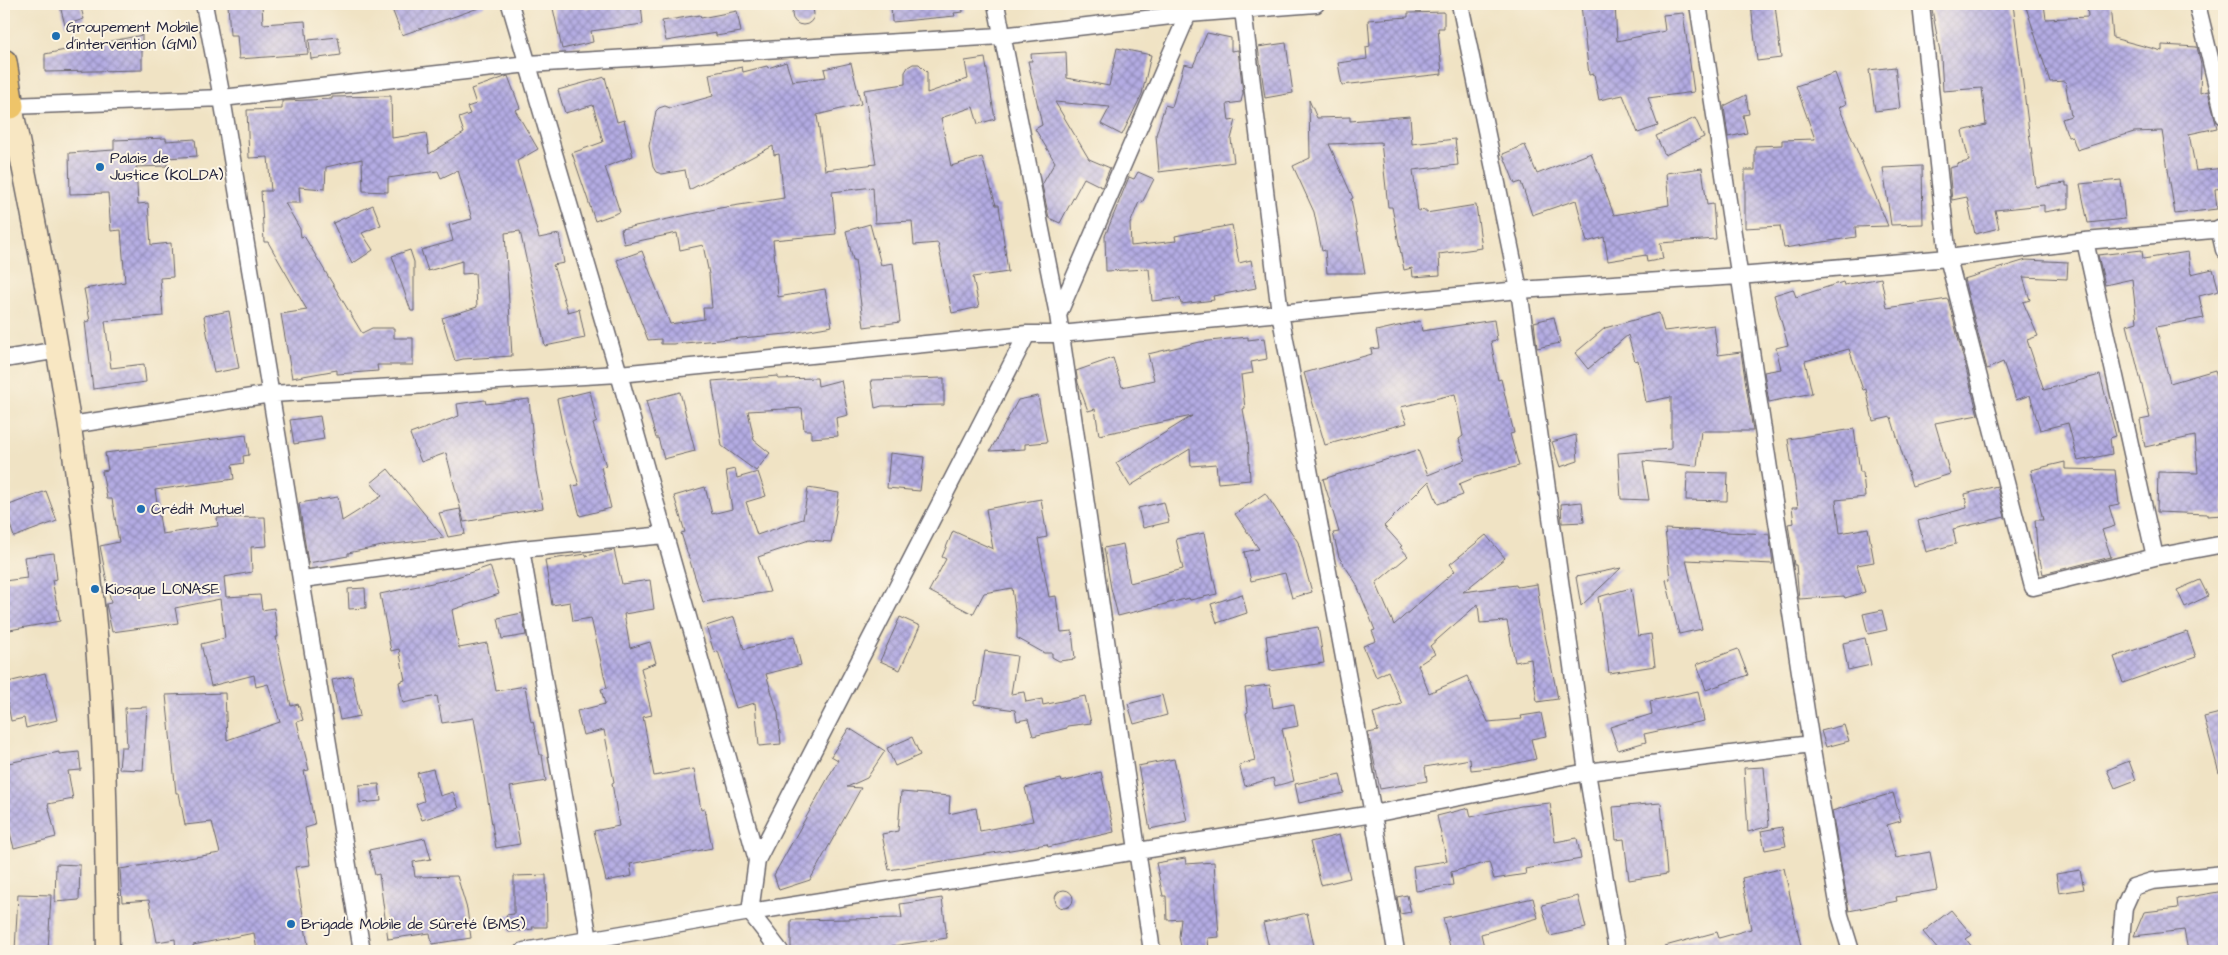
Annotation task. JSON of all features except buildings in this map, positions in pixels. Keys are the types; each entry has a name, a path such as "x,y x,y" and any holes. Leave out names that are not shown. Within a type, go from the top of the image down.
{"main road":[{"path":"4,62 8,106 59,350 71,425 96,635 105,801 108,951"}],"street":[{"path":"204,4 222,98 270,394 303,579 362,951"},
{"path":"510,4 619,374 757,860"},
{"path":"996,4 1058,315 1152,951"},
{"path":"8,106 222,98 528,64 1001,36 1188,14 1316,4"},
{"path":"1460,4 1519,290 1587,772 1617,951"},
{"path":"1698,4 1811,744 1840,915 1851,951"},
{"path":"1921,4 1948,258 2034,587 2155,557 2224,544"},
{"path":"2197,4 2224,116"},
{"path":"1243,10 1280,313 1373,814 1396,951"},
{"path":"1058,315 1188,14"},
{"path":"71,425 270,394 619,374 1027,334 1060,334 1519,290 1739,276 1948,258 2085,241 2222,229 2224,250"},
{"path":"2085,241 2155,557"},
{"path":"780,951 750,912 757,860 1027,334"},
{"path":"4,359 59,350"},
{"path":"303,579 521,550 665,535"},
{"path":"521,550 590,945"},
{"path":"524,951 590,945 750,912 1373,814 1587,772 1811,744"},
{"path":"2120,951 2124,907 2133,887 2152,881 2224,874"}],"place":[{"name":"Groupement Mobile d'intervention (GMI)","path":"56,36"},
{"name":"Palais de Justice (KOLDA)","path":"100,167"},
{"name":"Crédit Mutuel","path":"141,509"},
{"name":"Kiosque LONASE","path":"95,589"},
{"name":"Brigade Mobile de Sûreté (BMS)","path":"291,924"}]}
